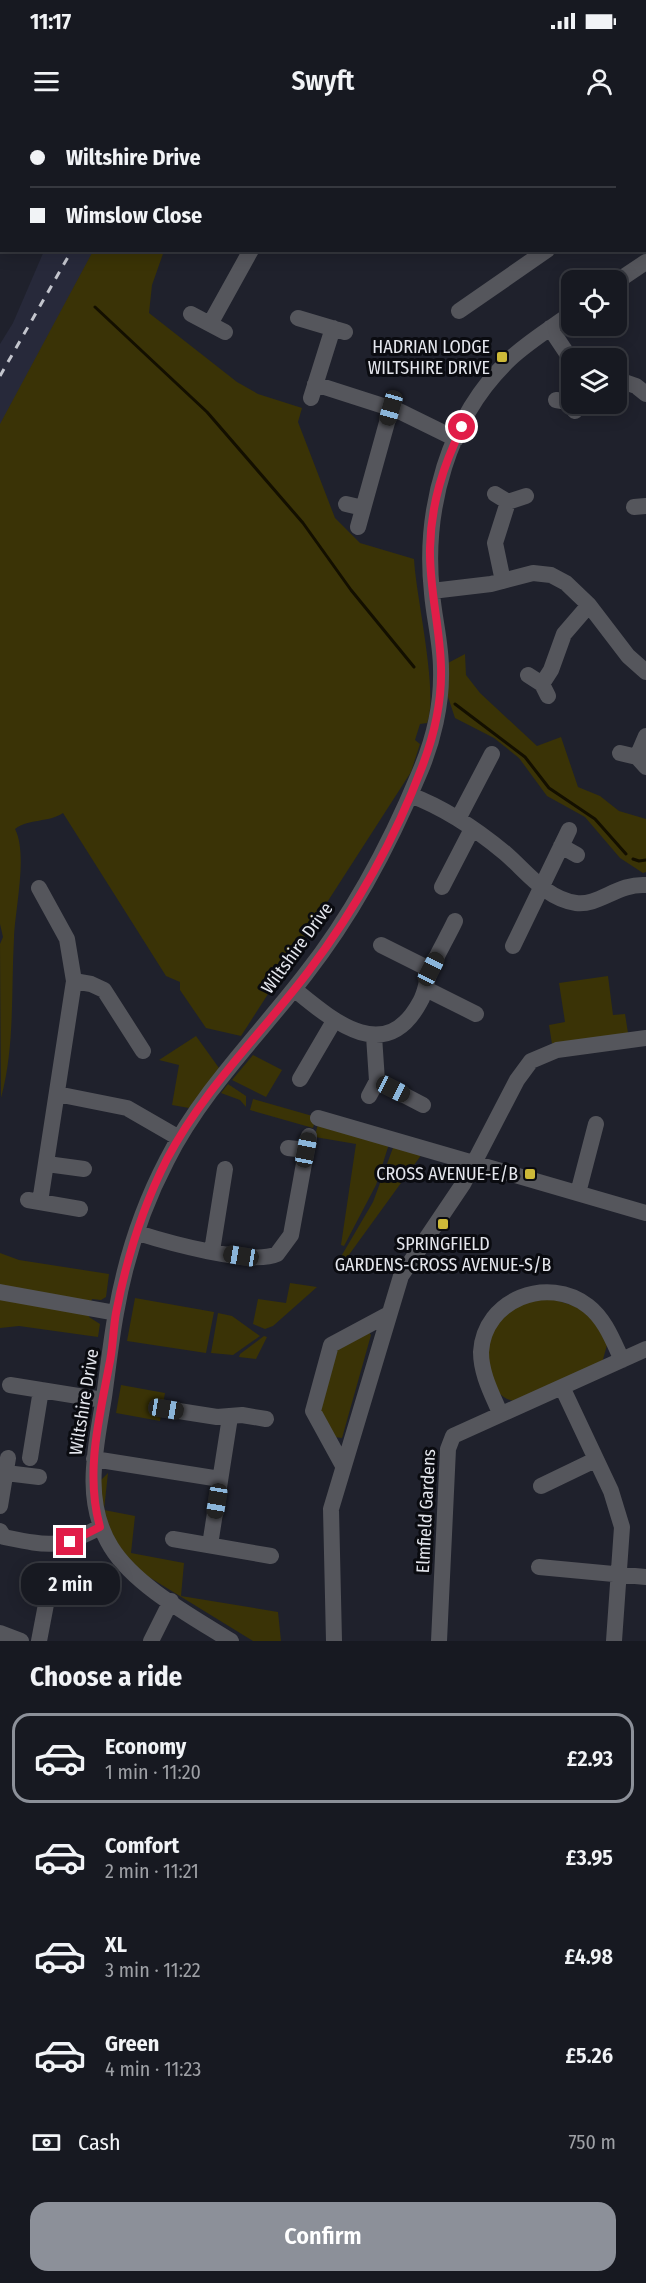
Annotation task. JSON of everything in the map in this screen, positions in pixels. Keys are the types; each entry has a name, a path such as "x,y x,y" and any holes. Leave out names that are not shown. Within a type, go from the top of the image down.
{"street":[{"path":"191,314 218,328 250,252"},
{"path":"459,311 544,252"},
{"path":"627,275 646,262"},
{"path":"298,318 339,330 313,392 391,408 456,439"},
{"name":"Wiltshire Drive","path":"231,1641 171,1601 125,1565 111,1548 100,1527 94,1498 94,1459 116,1313 138,1233 154,1186 179,1138 218,1080 322,952 368,878 410,795 428,752 439,697 441,665 432,591 430,549 434,504 443,471 468,415 496,373 511,357 561,320"},
{"path":"550,328 563,348"},
{"path":"627,383 636,386 646,394"},
{"path":"358,527 391,408"},
{"path":"503,581 495,543 501,498 526,496"},
{"path":"346,504 363,508"},
{"path":"432,591 503,581 533,573 551,574 566,583 590,605 628,656 646,672"},
{"path":"539,685 551,670 564,634 590,605"},
{"path":"620,753 642,762 646,736"},
{"path":"458,819 492,754"},
{"path":"410,795 458,819 504,852 542,886 560,898 580,903 592,901 625,886 646,885"},
{"path":"442,887 472,829"},
{"path":"513,946 569,830"},
{"path":"561,846 577,855"},
{"path":"39,888 67,939 74,981 47,1164 34,1201 80,1209"},
{"path":"294,989 334,1021 354,1031 374,1036 388,1032 403,1023 416,1009 426,989 431,969 455,921"},
{"path":"381,945 431,969"},
{"path":"74,981 92,984 104,990 143,1051"},
{"path":"426,989 476,1014"},
{"path":"300,1079 334,1021"},
{"path":"369,1096 377,1081 374,1036"},
{"path":"334,1641 330,1518 342,1464 387,1315 405,1268 458,1191 517,1080 531,1061 557,1050 646,1038"},
{"path":"377,1081 423,1105"},
{"path":"57,1094 127,1108 179,1138"},
{"path":"318,1118 646,1213"},
{"path":"578,1194 596,1124"},
{"path":"138,1233 171,1244 212,1251 263,1258 277,1254 285,1247 293,1227 307,1143 288,1148"},
{"path":"47,1164 84,1169"},
{"path":"212,1251 225,1169"},
{"path":"500,1413 485,1377 482,1350 492,1321 518,1297 546,1291 562,1293 580,1300 600,1317 622,1360"},
{"path":"0,1292 116,1313"},
{"path":"342,1464 313,1411 328,1350 337,1339 387,1315"},
{"name":"Elmfield Gardens","path":"439,1641 449,1444 457,1433 646,1349"},
{"path":"10,1385 103,1400"},
{"path":"562,1387 615,1501 622,1527 614,1641"},
{"path":"30,1458 41,1390"},
{"path":"166,1409 266,1419"},
{"path":"210,1545 230,1417"},
{"path":"94,1459 220,1479"},
{"path":"542,1486 596,1460"},
{"path":"0,1506 7,1465 39,1477"},
{"path":"1,1536 45,1545 63,1544 100,1527"},
{"path":"173,1539 271,1556"},
{"path":"539,1567 646,1577"},
{"path":"39,1641 47,1599"},
{"path":"151,1641 171,1601"},
{"path":"0,1633 21,1641"}],"shaded area":[{"path":"44,252 134,252 0,480 0,344 13,323"},
{"path":"92,252 164,252 152,285 149,313 237,382 258,394 302,408 298,422 335,518 360,543 414,559 430,690 427,723 420,724 415,740 420,744 411,772 241,1036 206,1028 180,990 180,982 166,976 63,813 27,823 15,829 19,840 21,867 14,938 9,1059 1,1098 0,944 3,937 0,924 0,424"},
{"path":"465,654 466,675 480,693 537,746 561,737 578,787 600,796 619,811 646,819 646,872 643,873 620,858 585,817 547,796 519,758 494,738 455,718 447,694 448,663"},
{"path":"608,976 613,1015 625,1014 628,1033 552,1044 549,1025 565,1022 559,983"},
{"path":"196,1036 219,1068 189,1108 172,1105 179,1065 159,1060"},
{"path":"253,1055 282,1070 266,1097 232,1080"},
{"path":"228,1084 246,1096 246,1107 240,1100 221,1093"},
{"path":"253,1099 316,1117 313,1128 250,1110"},
{"path":"318,1123 389,1144 376,1185 344,1246 341,1245 356,1144 315,1137"},
{"path":"394,1145 422,1154 343,1263 339,1260 373,1202"},
{"path":"0,1253 19,1260 109,1274 106,1297 101,1300 92,1299 91,1302 0,1285"},
{"path":"290,1283 317,1287 273,1326 265,1329 253,1324 258,1299 286,1303"},
{"path":"545,1297 577,1308 590,1317 607,1345 602,1363 514,1401 504,1397 491,1380 488,1356 492,1332 507,1313"},
{"path":"135,1298 214,1312 206,1353 127,1341"},
{"path":"0,1299 89,1314 89,1317 100,1324 98,1337 19,1326 0,1328"},
{"path":"218,1313 232,1316 260,1336 233,1355 211,1353"},
{"path":"369,1332 371,1335 342,1438 334,1437 320,1413 338,1347"},
{"path":"264,1336 267,1337 256,1359 239,1357 240,1354"},
{"path":"121,1385 165,1393 160,1421 116,1413"},
{"path":"108,1473 104,1510 135,1516 131,1553 184,1563 181,1596 278,1612 281,1641 253,1641 144,1574 122,1551 107,1527 100,1495 101,1480"}],"waterway":[{"path":"95,307 207,412 303,523 351,590 414,667"},
{"path":"455,704 525,757 549,788 595,819 626,854"},
{"path":"633,859 646,860"}],"railway":[{"path":"0,376 71,252"}],"place":[{"name":"HADRIAN LODGE WILTSHIRE DRIVE","path":"502,357"},
{"name":"CROSS AVENUE-E/B","path":"530,1174"},
{"name":"SPRINGFIELD GARDENS-CROSS AVENUE-S/B","path":"443,1224"}],"route":[{"path":"70,1542 100,1527 94,1498 94,1459 114,1341 116,1313 125,1275 154,1186 179,1138 218,1080 308,972 341,922 385,848 428,752 441,682 430,567 431,531 439,484 462,427"}]}
